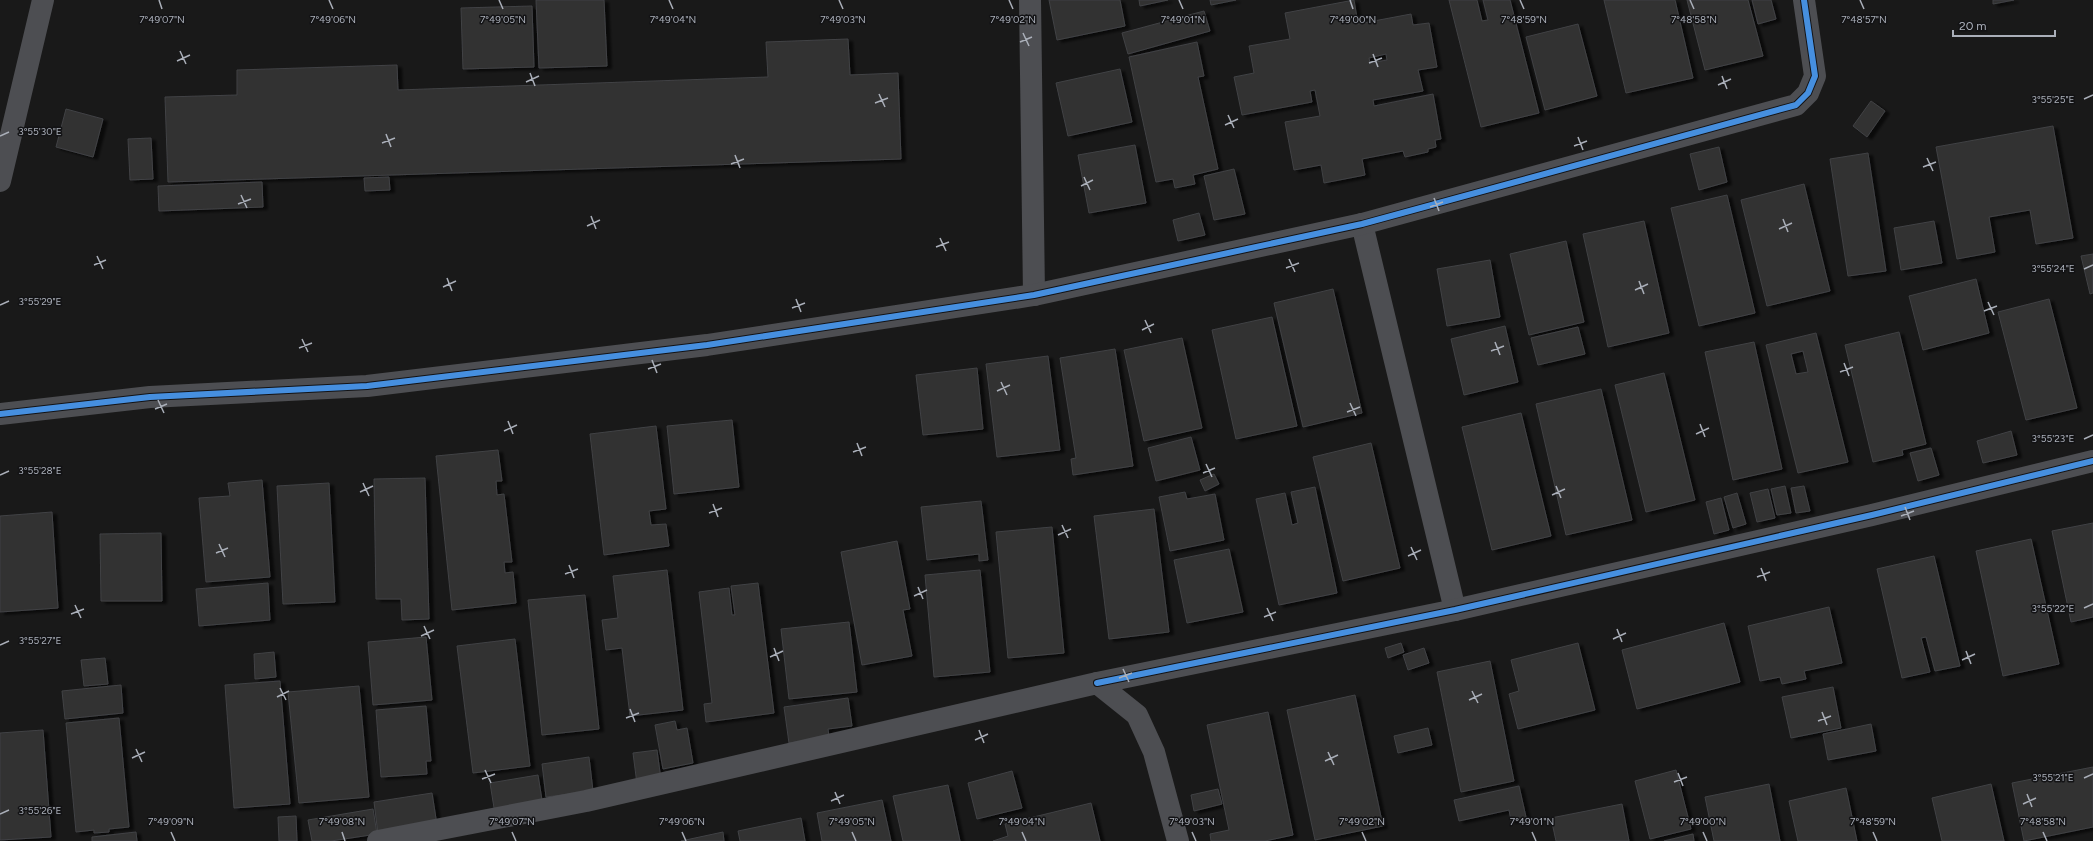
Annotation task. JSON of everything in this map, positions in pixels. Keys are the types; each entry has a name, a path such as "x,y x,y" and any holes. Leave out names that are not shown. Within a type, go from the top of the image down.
{"street":[{"path":"0,181 43,0"},
{"path":"1030,0 1034,295"},
{"path":"0,414 150,397 367,386 707,345 1034,295 1362,224 1796,105 1808,93 1815,76 1804,0"},
{"path":"1362,224 1455,610"},
{"path":"378,841 586,800 1097,683 1455,610 1872,515 2093,461"},
{"path":"1097,683 1137,714 1154,752 1178,841"}],"building":[{"path":"536,0 604,0 607,66 539,68"},
{"path":"1049,0 1120,0 1125,26 1057,40"},
{"path":"1139,0 1168,0 1140,6"},
{"path":"1210,0 1236,0 1211,5"},
{"path":"1354,0 1358,24 1411,14 1413,25 1429,23 1437,67 1418,70 1423,91 1373,100 1374,106 1433,94 1441,139 1435,140 1436,147 1428,149 1428,152 1405,157 1403,151 1362,159 1365,175 1324,183 1321,165 1294,170 1285,122 1320,116 1315,90 1310,91 1312,102 1242,115 1234,77 1254,73 1249,46 1290,39 1285,13","holes":["1386,54 1387,60 1370,63 1369,58"]},
{"path":"1449,0 1477,0 1482,21 1488,20 1483,0 1510,0 1539,113 1481,127"},
{"path":"1604,0 1675,0 1693,78 1626,93"},
{"path":"1687,0 1748,0 1763,56 1705,70"},
{"path":"1752,0 1771,0 1776,19 1758,24"},
{"path":"1993,0 2014,0 1993,4"},
{"path":"532,6 534,67 463,69 461,8"},
{"path":"1204,11 1210,31 1128,54 1122,33"},
{"path":"1578,24 1597,96 1545,110 1526,37"},
{"path":"848,39 850,75 898,73 901,159 168,182 165,97 237,95 237,70 397,65 398,90 768,77 766,42"},
{"path":"1197,42 1204,76 1198,77 1218,169 1193,175 1195,184 1175,188 1173,179 1156,182 1129,57"},
{"path":"1120,69 1132,122 1068,136 1056,83"},
{"path":"1871,101 1885,111 1867,137 1853,126"},
{"path":"66,109 103,119 93,157 56,147"},
{"path":"2053,126 2073,238 2036,244 2030,210 1989,217 1995,252 1957,259 1936,147"},
{"path":"151,138 153,179 130,180 128,139"},
{"path":"1135,145 1146,203 1089,213 1078,155"},
{"path":"1719,147 1727,182 1699,190 1690,154"},
{"path":"1868,153 1886,271 1848,276 1830,159"},
{"path":"1234,169 1245,214 1214,220 1204,176"},
{"path":"389,177 390,190 365,191 364,178"},
{"path":"262,182 263,207 159,211 158,186"},
{"path":"1804,184 1830,291 1767,306 1741,200"},
{"path":"1727,195 1755,313 1699,326 1671,208"},
{"path":"1199,213 1205,235 1178,241 1173,220"},
{"path":"1644,221 1669,333 1608,347 1583,234"},
{"path":"1934,221 1942,263 1901,270 1894,228"},
{"path":"1566,241 1584,322 1529,335 1510,254"},
{"path":"2093,254 2093,293 2090,294 2081,256"},
{"path":"1490,260 1500,317 1447,326 1437,269"},
{"path":"1976,279 1989,333 1923,350 1909,296"},
{"path":"1333,289 1362,413 1303,427 1274,303"},
{"path":"2049,299 2077,408 2026,420 1998,312"},
{"path":"1272,317 1297,426 1236,439 1212,330"},
{"path":"1505,326 1518,382 1464,395 1451,339"},
{"path":"1578,327 1585,354 1538,365 1531,338"},
{"path":"1899,332 1926,444 1902,450 1903,455 1873,462 1845,345"},
{"path":"1816,333 1848,462 1798,473 1766,345","holes":["1803,351 1808,372 1796,374 1791,354"]},
{"path":"1182,338 1202,428 1144,441 1124,350"},
{"path":"1754,342 1782,469 1733,480 1705,352"},
{"path":"1115,349 1133,466 1073,475 1071,459 1076,458 1060,358"},
{"path":"1048,356 1060,450 997,457 986,364"},
{"path":"977,368 983,429 923,435 916,375"},
{"path":"1664,373 1695,500 1646,512 1615,385"},
{"path":"1601,389 1632,520 1566,535 1536,404"},
{"path":"1521,413 1551,536 1492,550 1462,427"},
{"path":"732,420 739,487 674,494 667,426"},
{"path":"656,426 666,509 649,511 651,525 666,524 669,546 604,555 590,434"},
{"path":"2011,431 2017,455 1983,463 1977,441"},
{"path":"1191,437 1200,470 1156,481 1148,448"},
{"path":"1371,443 1400,568 1343,581 1313,457"},
{"path":"1931,448 1939,475 1918,481 1910,453"},
{"path":"498,450 502,481 496,481 497,495 504,494 512,562 504,562 505,573 513,572 516,603 452,610 436,456"},
{"path":"1214,474 1219,484 1205,491 1200,480"},
{"path":"425,478 429,619 402,620 401,599 376,599 374,479"},
{"path":"262,480 270,577 206,582 199,498 230,496 228,483"},
{"path":"329,483 335,602 283,604 277,486"},
{"path":"1785,486 1791,513 1777,515 1771,489"},
{"path":"1804,486 1810,511 1796,513 1791,488"},
{"path":"1315,487 1337,593 1279,605 1256,499 1285,493 1292,525 1298,523 1291,492"},
{"path":"1768,489 1775,518 1757,522 1750,493"},
{"path":"1185,492 1187,499 1215,494 1224,540 1170,551 1159,497"},
{"path":"1737,493 1746,524 1733,528 1724,497"},
{"path":"1721,498 1729,530 1714,534 1706,502"},
{"path":"981,501 988,560 979,561 979,554 927,560 921,507"},
{"path":"1154,509 1169,632 1109,639 1094,516"},
{"path":"52,512 58,608 0,612 0,516"},
{"path":"2093,523 2093,617 2071,622 2052,531"},
{"path":"1052,527 1064,653 1008,658 996,532"},
{"path":"161,533 162,601 101,601 100,534"},
{"path":"2031,539 2059,664 2003,676 1976,551"},
{"path":"897,541 910,609 903,610 912,656 862,665 841,552"},
{"path":"1229,549 1243,612 1187,623 1174,560"},
{"path":"1934,556 1960,666 1935,671 1926,637 1921,638 1930,672 1902,678 1877,569"},
{"path":"667,570 683,710 630,716 622,648 606,650 602,620 618,618 613,576"},
{"path":"980,570 990,672 934,677 925,575"},
{"path":"268,583 270,620 199,626 196,589"},
{"path":"758,583 774,713 706,722 704,704 712,703 699,592 729,588 732,615 735,615 731,586"},
{"path":"585,595 599,729 542,735 528,600"},
{"path":"1829,607 1842,663 1804,671 1806,679 1782,684 1780,677 1760,681 1748,626"},
{"path":"849,622 857,692 789,699 781,629"},
{"path":"1724,623 1740,682 1637,709 1622,650"},
{"path":"426,637 432,700 373,705 368,642"},
{"path":"515,639 530,766 473,773 457,646"},
{"path":"1401,643 1404,652 1388,658 1385,648"},
{"path":"1578,643 1595,710 1518,729 1509,694 1519,691 1511,660"},
{"path":"1424,648 1429,663 1408,670 1403,655"},
{"path":"274,652 276,677 255,679 254,654"},
{"path":"105,658 108,684 84,686 81,660"},
{"path":"1490,661 1514,781 1461,792 1437,672"},
{"path":"280,681 290,804 234,808 225,685"},
{"path":"121,685 123,713 65,719 62,691"},
{"path":"359,686 369,797 299,803 288,692"},
{"path":"1833,687 1841,728 1791,738 1782,697"},
{"path":"1355,695 1383,826 1315,840 1287,710"},
{"path":"848,698 852,726 828,729 829,737 789,743 784,707"},
{"path":"426,706 431,761 426,761 427,774 381,777 376,710"},
{"path":"1268,712 1293,835 1265,841 1211,841 1210,834 1229,830 1207,725"},
{"path":"119,718 129,827 109,829 109,832 94,833 94,830 76,832 66,723"},
{"path":"675,721 677,730 687,728 693,763 663,769 655,725"},
{"path":"1871,724 1876,751 1828,760 1823,734"},
{"path":"1428,728 1432,745 1398,753 1394,736"},
{"path":"43,730 51,837 0,840 0,733"},
{"path":"657,750 661,780 637,784 633,753"},
{"path":"589,757 593,791 546,797 542,764"},
{"path":"2093,767 2093,827 2024,841 2012,783"},
{"path":"1676,770 1691,829 1650,839 1635,781"},
{"path":"1012,771 1022,808 977,819 968,783"},
{"path":"538,775 542,800 495,814 490,783"},
{"path":"1769,784 1780,841 1714,841 1705,797"},
{"path":"1991,784 2004,841 1942,841 1932,798"},
{"path":"948,785 960,841 903,841 893,796"},
{"path":"1519,786 1526,817 1511,821 1509,810 1459,821 1454,800"},
{"path":"1846,788 1857,841 1798,841 1789,801"},
{"path":"1218,789 1222,804 1194,811 1191,795"},
{"path":"432,793 437,825 378,834 374,802"},
{"path":"882,800 891,841 822,841 817,813"},
{"path":"1091,803 1100,841 993,841 1008,836 1005,824"},
{"path":"1622,804 1629,841 1556,841 1551,818"},
{"path":"373,809 377,834 331,841 312,841 308,820"},
{"path":"296,816 297,841 279,841 278,817"},
{"path":"801,818 805,841 740,841 738,831"},
{"path":"136,832 137,841 92,841 92,837"},
{"path":"723,832 724,841 681,841"},
{"path":"1693,834 1694,841 1664,841"}],"cycle path":[{"path":"0,414 150,397 367,386 707,345 1034,295 1362,224 1796,105 1808,93 1815,76 1804,0"},
{"path":"1097,683 1455,610 1872,515 2093,461"}]}
